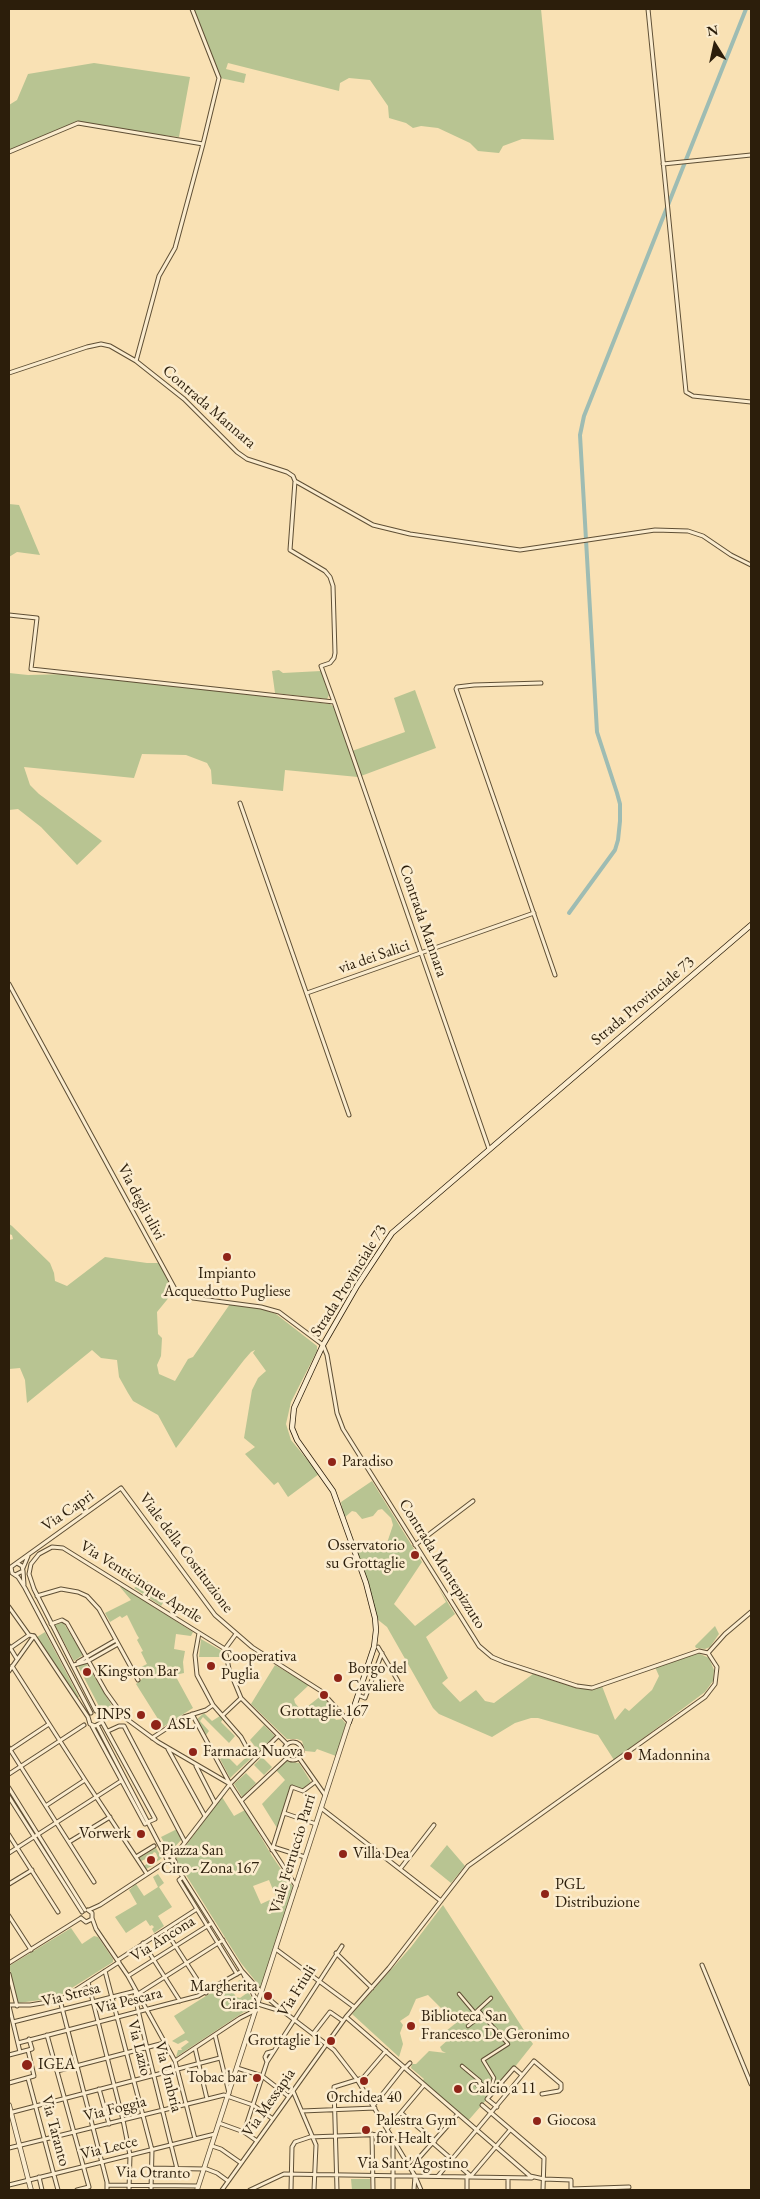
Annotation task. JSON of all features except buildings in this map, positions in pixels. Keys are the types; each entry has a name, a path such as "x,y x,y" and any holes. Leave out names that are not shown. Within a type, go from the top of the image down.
{"main road":[{"name":"Strada Provinciale 73","path":"349,1722 376,1638 374,1611 333,1491 297,1440 292,1428 294,1408 322,1345 357,1286 392,1233 751,925"}],"street":[{"path":"136,361 158,276 175,248 219,78 192,9"},
{"path":"648,9 686,392 693,396 751,402"},
{"path":"9,152 78,123 203,144"},
{"path":"663,164 751,155"},
{"name":"Contrada Mannara","path":"9,373 101,344 110,346 136,361 184,399 237,452 247,458 287,472 293,476 295,481 290,550 325,571 334,586 335,653 330,663 321,666 489,1149"},
{"path":"295,481 384,529 520,550 655,530 688,531 703,536 731,555 751,565"},
{"path":"9,615 37,618 31,669 334,702"},
{"path":"541,683 456,687 456,689 555,975"},
{"path":"240,803 349,1115"},
{"name":"via dei Salici","path":"307,993 534,913"},
{"name":"Via degli ulivi","path":"9,984 175,1289 193,1298 261,1307 279,1312 322,1345"},
{"name":"Contrada Montepizzuto","path":"322,1345 327,1355 337,1413 343,1429 470,1635 492,1657 577,1686 592,1688 691,1653 699,1651 708,1653"},
{"name":"Via Capri","path":"12,1574 10,1568 52,1540 121,1488"},
{"name":"Viale della Costituzione","path":"121,1488 208,1607 252,1647 321,1691 349,1722"},
{"path":"415,1545 473,1501"},
{"name":"Via Venticinque Aprile","path":"96,1711 37,1596 29,1574 32,1564 39,1554 52,1547 63,1548 225,1650"},
{"path":"12,1574 21,1574 30,1553"},
{"path":"17,1563 23,1570 25,1588"},
{"path":"9,1774 89,1722 91,1713 25,1588 12,1574"},
{"path":"37,1596 61,1589 78,1592 87,1596 99,1608 138,1680"},
{"path":"9,1607 29,1635 34,1636 89,1722 145,1824 154,1819 102,1722 103,1716 116,1708"},
{"path":"708,1653 725,1634 751,1613"},
{"path":"9,1617 14,1614"},
{"path":"51,1624 64,1620 116,1708 152,1738 230,1784"},
{"path":"199,1633 196,1643 195,1666 197,1675 212,1705 241,1737 247,1748"},
{"path":"236,1634 225,1650 229,1669 241,1698 287,1744"},
{"path":"17,1659 9,1648 29,1635"},
{"path":"9,1670 34,1636"},
{"path":"74,1665 117,1642"},
{"path":"378,1647 398,1681"},
{"path":"358,1695 365,1698 382,1653"},
{"name":"Via Messapia","path":"222,2190 326,2043 468,1866 705,1697 715,1684 717,1675 714,1660 708,1653"},
{"path":"12,1666 147,1874"},
{"path":"223,1715 241,1698"},
{"path":"152,1738 192,1714 206,1710 212,1705"},
{"path":"91,1713 96,1711 103,1716"},
{"path":"192,1714 230,1784 296,1887"},
{"path":"89,1722 97,1725 148,1822 242,1971 258,2004 284,2012"},
{"path":"97,1725 102,1722"},
{"name":"Viale Ferruccio Parri","path":"198,2188 277,1950 349,1722"},
{"path":"49,1724 9,1749 94,1882"},
{"path":"108,1731 124,1726 185,1842"},
{"path":"9,1963 81,1918 85,1910 100,1905 170,1858 185,1842 230,1784 278,1736"},
{"path":"293,1742 300,1746 302,1752 299,1758 293,1760 286,1758 284,1750 287,1744 293,1742"},
{"path":"167,1747 205,1816"},
{"path":"241,1801 286,1758"},
{"path":"299,1758 325,1795"},
{"path":"195,1765 215,1803"},
{"path":"46,1805 85,1780"},
{"path":"9,1853 121,1781"},
{"path":"272,1849 292,1787 304,1791 315,1782"},
{"path":"9,1788 85,1910"},
{"path":"9,1797 34,1837 85,1910 92,1916 96,1929"},
{"path":"321,1808 441,1901"},
{"path":"284,1813 316,1824"},
{"path":"69,1842 110,1817"},
{"path":"400,1869 434,1825"},
{"path":"9,1834 58,1912"},
{"path":"136,1857 154,1846"},
{"path":"272,1849 306,1857"},
{"path":"9,1884 32,1870"},
{"path":"183,1877 179,1880 237,1974"},
{"path":"88,1922 100,1905"},
{"path":"20,2052 9,2005 17,2006 60,2000 201,1907"},
{"path":"9,1916 31,1950"},
{"path":"81,1918 96,1929 119,1961 175,2061 195,2139"},
{"name":"Via Ancona","path":"128,1976 212,1923"},
{"path":"165,1930 206,1993"},
{"name":"Via Stresa","path":"13,2022 113,1997 137,1993 223,1940"},
{"path":"144,1944 180,2001"},
{"name":"Via Friuli","path":"244,2132 267,2062 318,1980 342,1946"},
{"path":"277,1950 354,2007"},
{"path":"336,1954 372,1988"},
{"path":"702,1965 751,2084"},
{"name":"Via Lazio","path":"105,1971 152,2150 151,2190"},
{"path":"242,1971 262,1993 284,2012 326,2043 358,2080 422,2190"},
{"name":"Via Pescara","path":"18,2042 206,1993 242,1971"},
{"path":"9,1974 17,2006"},
{"path":"88,1982 130,2155 129,2190"},
{"name":"Via Umbria","path":"137,1993 147,2048 177,2169"},
{"path":"459,1994 475,2013 491,1998"},
{"path":"60,2000 108,2185 107,2190"},
{"path":"175,2061 256,2010"},
{"path":"478,2010 508,2044 483,2060 494,2078 492,2092"},
{"path":"313,2034 330,2012 343,2021"},
{"path":"468,2026 482,2014"},
{"path":"245,2016 253,2019"},
{"path":"346,2017 496,2147 535,2178"},
{"path":"47,2035 89,2187 77,2190"},
{"path":"214,2035 228,2094 253,2105 273,2119"},
{"path":"9,2055 32,2049 29,2040"},
{"path":"57,2071 164,2043"},
{"path":"195,2048 207,2099"},
{"name":"Via Taranto","path":"28,2050 34,2076 28,2078 58,2190"},
{"path":"337,2190 334,2086 363,2078 386,2051"},
{"path":"10,2113 220,2058"},
{"path":"437,2176 534,2061 561,2084 559,2091 542,2094"},
{"path":"302,2111 374,2107 410,2063"},
{"path":"462,2066 480,2081 478,2084 492,2092"},
{"path":"237,2068 262,2076 288,2096"},
{"path":"497,2107 487,2099 492,2092 514,2068 522,2075"},
{"path":"225,2077 233,2080"},
{"path":"9,2083 28,2078"},
{"path":"501,2084 510,2091"},
{"path":"387,2129 424,2085"},
{"path":"99,2089 109,2124"},
{"path":"293,2090 316,2145 314,2190"},
{"name":"Via Foggia","path":"9,2148 228,2094"},
{"path":"9,2105 31,2190"},
{"path":"482,2105 544,2158 543,2190"},
{"path":"401,2112 470,2176"},
{"path":"410,2168 458,2114"},
{"path":"219,2123 244,2132 257,2141"},
{"path":"467,2190 470,2176 510,2130"},
{"name":"Via Lecce","path":"9,2185 216,2134"},
{"path":"372,2134 373,2190"},
{"path":"291,2190 292,2145 303,2138 313,2136 390,2134"},
{"path":"393,2190 394,2139"},
{"path":"212,2146 221,2149 241,2163"},
{"path":"152,2168 204,2169 217,2172 228,2181"},
{"name":"Via Sant'Agostino","path":"250,2190 276,2177 291,2174 470,2176 571,2180 571,2190"},
{"path":"414,2190 415,2176"},
{"path":"39,2178 42,2190"},
{"path":"508,2178 508,2190"},
{"name":"Via Otranto","path":"108,2185 198,2188"},
{"path":"571,2190 629,2187"}],"green space":[{"path":"193,9 541,9 554,140 522,139 503,146 499,153 478,151 470,143 438,128 421,126 413,128 406,123 389,118 388,106 370,80 349,78 340,83 339,91 228,63 226,69 246,74 244,83 220,78"},
{"path":"94,63 190,77 179,137 73,125 9,154 9,105 17,100 28,74"},
{"path":"9,504 19,505 40,555 17,552 9,557"},
{"path":"279,670 283,673 321,671 329,695 327,699 275,693 272,671"},
{"path":"9,673 28,675 68,674 330,704 334,707 358,777 285,770 283,791 212,784 211,770 207,763 186,755 142,754 134,778 24,767 30,785 39,794 102,841 77,865 41,827 18,809 9,810"},
{"path":"415,690 436,748 361,776 352,751 405,732 394,698"},
{"path":"9,1224 50,1263 55,1281 67,1286 105,1257 159,1263 175,1290 157,1312 158,1334 162,1338 161,1356 157,1365 159,1374 175,1381 188,1359 193,1357 230,1304 259,1308 276,1314 317,1346 317,1351 291,1402 286,1424 291,1440 319,1474 288,1497 278,1482 274,1485 245,1454 255,1447 244,1438 252,1390 258,1378 266,1371 253,1353 255,1350 244,1360 176,1448 158,1415 133,1401 119,1377 117,1360 101,1358 92,1350 27,1403 25,1380 20,1368 9,1369 9,1240 13,1239 12,1235 9,1234"},
{"path":"372,1481 422,1562 394,1604 415,1626 446,1602 438,1587 455,1614 426,1637 448,1678 442,1683 460,1702 476,1690 485,1701 494,1703 533,1674 579,1689 602,1686 615,1720 625,1708 629,1711 652,1690 659,1676 655,1667 698,1653 709,1658 714,1670 713,1681 705,1692 614,1760 598,1735 538,1718 515,1723 492,1737 439,1714 433,1708 387,1627 377,1619 356,1552 387,1543 393,1525 391,1518 382,1509 378,1510 373,1516 362,1519 356,1512 352,1511 344,1518 341,1502"},
{"path":"147,1581 168,1595 161,1606 134,1588"},
{"path":"121,1586 193,1632 191,1636 176,1634 174,1649 185,1651 184,1673 175,1675 193,1708 163,1727 136,1684 142,1679 137,1669 147,1664 137,1640 139,1638 127,1615 122,1618 120,1616 110,1622 105,1613 131,1600"},
{"path":"63,1622 83,1655 74,1661 55,1625"},
{"path":"715,1626 719,1634 710,1647 705,1649 696,1648 695,1646"},
{"path":"45,1632 79,1697 77,1698 37,1637"},
{"path":"201,1639 222,1651 223,1657 199,1657"},
{"path":"86,1663 112,1706 102,1712 78,1666"},
{"path":"275,1665 309,1685 294,1699 300,1709 303,1710 322,1695 336,1712 331,1714 336,1720 342,1719 346,1724 336,1756 317,1749 315,1752 305,1751 302,1741 287,1739 251,1704"},
{"path":"204,1713 212,1721 220,1716 223,1719 221,1722 235,1736 229,1743 203,1717 200,1721 209,1731 206,1735 196,1720"},
{"path":"264,1725 275,1736 230,1778 220,1759 225,1754 237,1766 256,1748 250,1740"},
{"path":"262,1757 272,1767 264,1775 254,1765"},
{"path":"286,1761 299,1763 311,1782 302,1789 291,1786 277,1828 262,1804 285,1780 276,1770"},
{"path":"246,1773 256,1783 242,1797 234,1784"},
{"path":"222,1797 234,1816 245,1810 272,1856 294,1888 261,1988 241,1963 176,1859","holes":["269,1880 276,1897 261,1904 253,1886"]},
{"path":"177,1829 182,1839 169,1851 161,1837"},
{"path":"447,1845 465,1866 451,1883 430,1866"},
{"path":"156,1848 162,1858 155,1863 158,1858 154,1852 149,1858 154,1865 146,1869 144,1866 148,1863 146,1859 141,1861 139,1858"},
{"path":"158,1874 164,1883 159,1887 172,1907 158,1916 164,1926 154,1933 152,1929 154,1927 150,1926 146,1920 126,1933 115,1917 137,1904 129,1890 136,1884 144,1896 158,1887 153,1877"},
{"path":"443,1905 533,2044 467,2122 421,2082 424,2079 411,2068 412,2064 416,2064 429,2051 446,2053 440,2047 449,2039 446,2036 446,2031 456,2023 444,2011 442,2013 442,2009 428,1995 416,1999 409,2015 400,2021 403,2025 400,2033 403,2044 399,2057 352,2014 411,1947"},
{"path":"71,1928 82,1944 94,1936 98,1937 113,1959 113,1962 56,1998 18,2003 9,1966"},
{"path":"240,1980 256,2004 251,2011 244,2012 176,2057 178,2050 182,2050 181,2048 189,2042 186,2040 178,2044 172,2041 185,2033 174,2016 225,1984 226,1987 229,1985 236,1997 240,1998 247,1993 238,1981"},
{"path":"351,2179 370,2179 370,2190 352,2190"}],"waterway":[{"path":"569,913 615,850 620,821 620,804 597,732 580,435 584,416 746,9"}],"place":[{"name":"Impianto Acquedotto Pugliese","path":"227,1257"},
{"name":"Paradiso","path":"332,1462"},
{"name":"Osservatorio su Grottaglie","path":"415,1555"},
{"name":"Cooperativa Puglia","path":"211,1666"},
{"name":"Kingston Bar","path":"87,1672"},
{"name":"Borgo del Cavaliere","path":"338,1678"},
{"name":"Grottaglie 167","path":"324,1695"},
{"name":"INPS","path":"141,1715"},
{"name":"ASL","path":"156,1725"},
{"name":"Farmacia Nuova","path":"193,1752"},
{"name":"Madonnina","path":"628,1756"},
{"name":"Vorwerk","path":"141,1834"},
{"name":"Villa Dea","path":"343,1854"},
{"name":"Piazza San Ciro - Zona 167","path":"151,1860"},
{"name":"PGL Distribuzione","path":"545,1894"},
{"name":"Margherita Ciracì","path":"268,1996"},
{"name":"Biblioteca San Francesco De Geronimo","path":"411,2026"},
{"name":"Grottaglie 1","path":"331,2041"},
{"name":"IGEA","path":"27,2065"},
{"name":"Tobac bar","path":"257,2078"},
{"name":"Orchidea 40","path":"364,2081"},
{"name":"Calcio a 11","path":"458,2089"},
{"name":"Giocosa","path":"537,2121"},
{"name":"Palestra Gym for Healt","path":"366,2130"}]}
